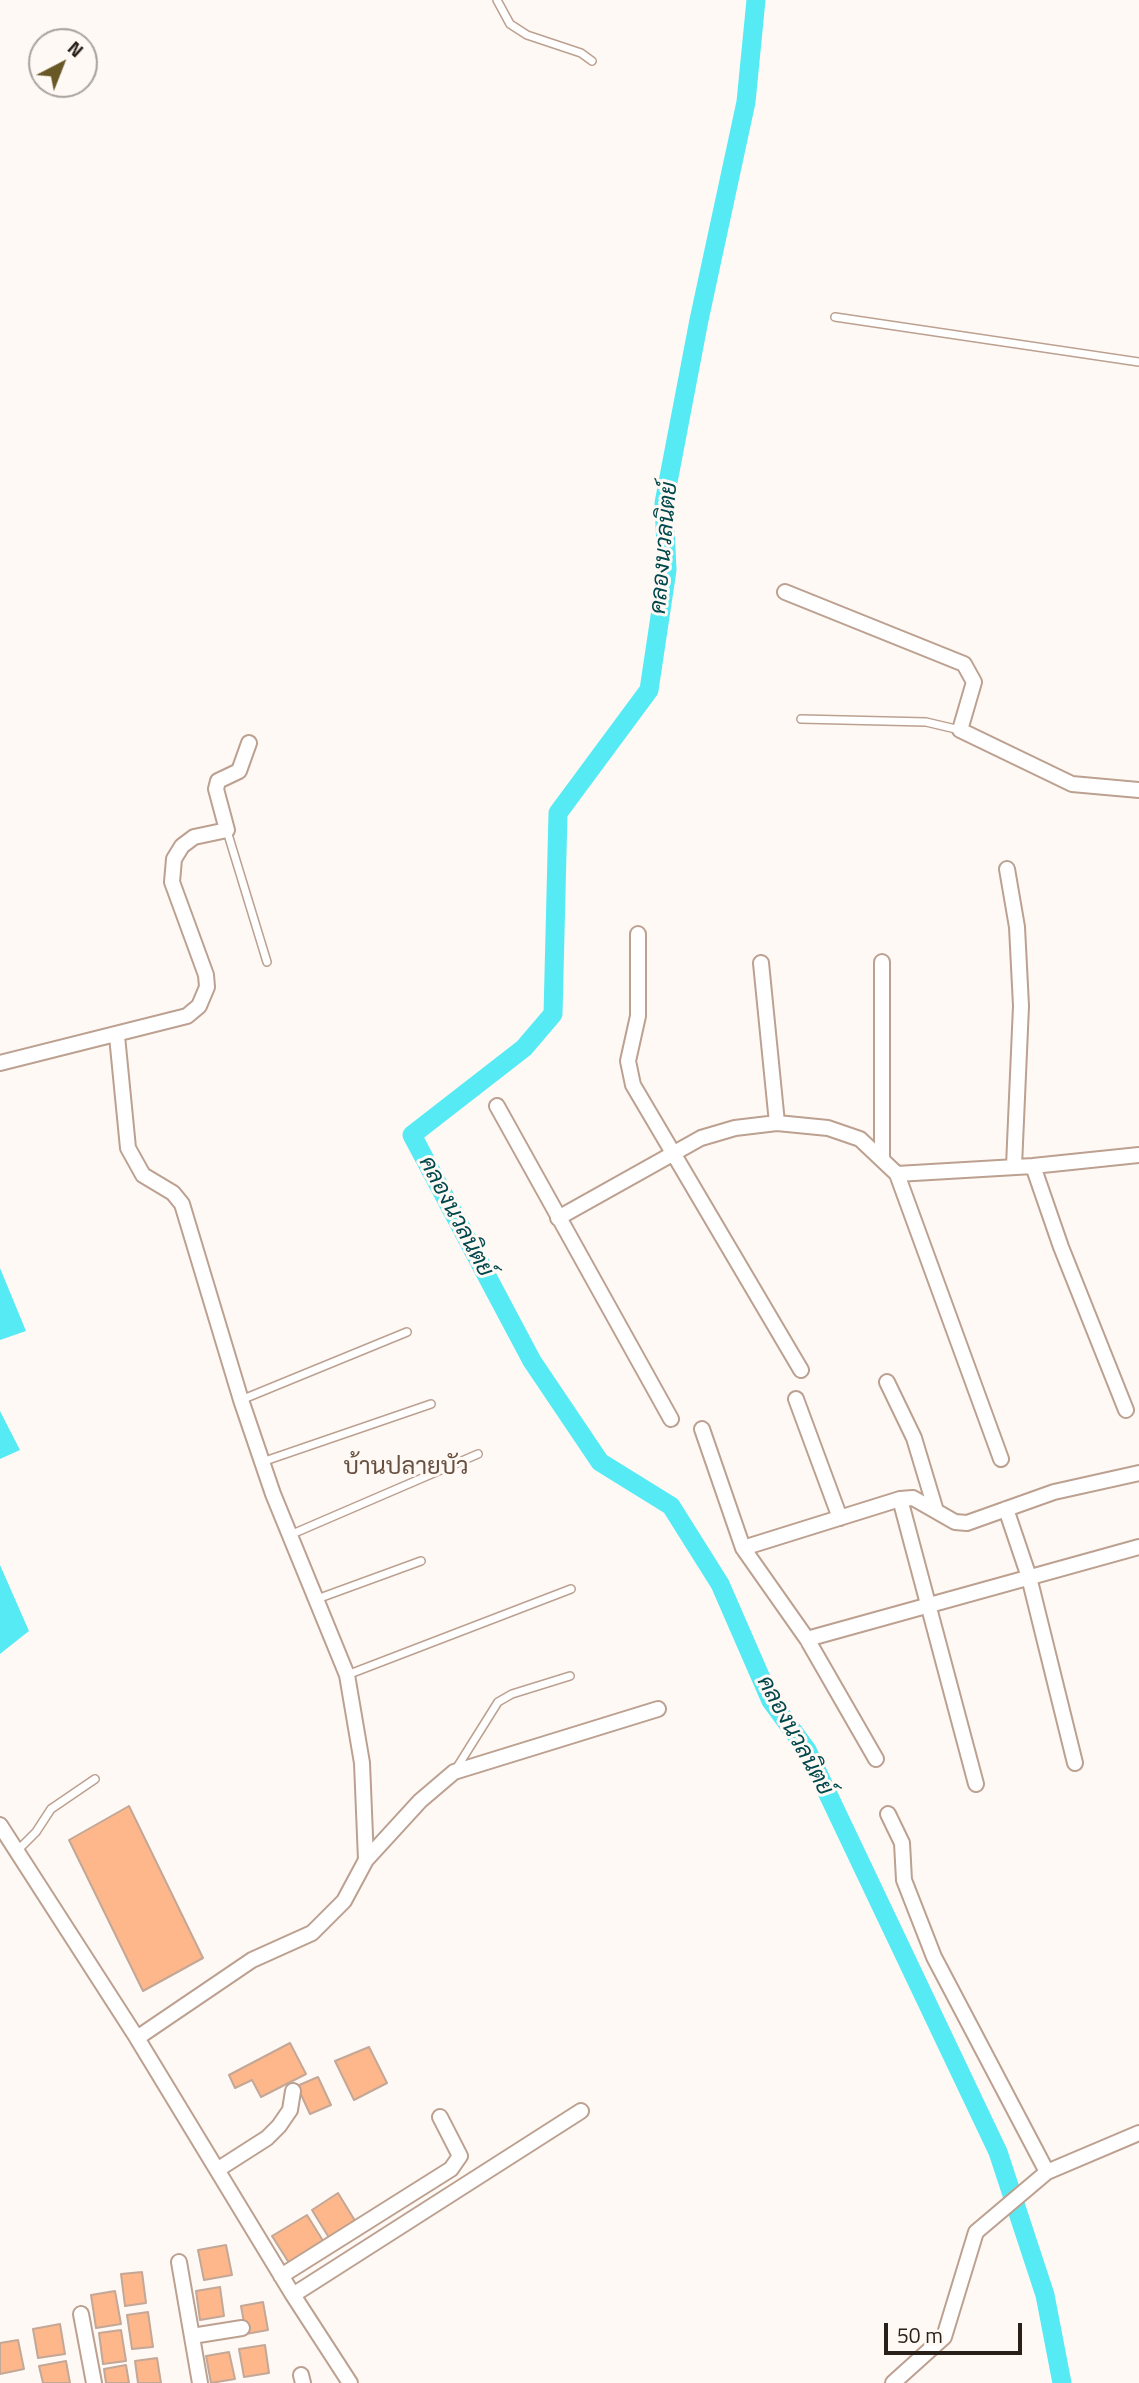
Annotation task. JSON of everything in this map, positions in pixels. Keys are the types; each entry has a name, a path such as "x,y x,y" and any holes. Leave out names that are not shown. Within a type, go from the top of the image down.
{"street":[{"path":"785,592 964,664 974,682 960,730 1072,784 1139,790"},
{"path":"0,1063 117,1036 187,1016 199,1006 207,987 206,975 172,882 174,859 182,846 194,837 227,830 216,789 218,781 239,771 249,743"},
{"path":"1007,869 1017,927 1021,1006 1014,1166"},
{"path":"638,934 638,1016 628,1061 633,1085 801,1370"},
{"path":"882,962 882,1159"},
{"path":"761,963 777,1124"},
{"path":"117,1036 128,1148 143,1175 173,1193 181,1204 262,1462 346,1675 362,1763 366,1860"},
{"path":"497,1106 671,1419"},
{"path":"558,1218 671,1153 701,1138 735,1128 777,1124 839,1132 860,1139 897,1174 1001,1459"},
{"path":"897,1174 1033,1166 1139,1155"},
{"path":"1033,1166 1065,1260 1126,1410"},
{"path":"887,1381 914,1438 936,1511"},
{"path":"796,1399 840,1518"},
{"path":"702,1429 743,1548 807,1639 876,1759"},
{"path":"743,1548 900,1499 913,1498 955,1522 967,1523 1054,1493 1139,1473"},
{"path":"900,1499 976,1784"},
{"path":"1006,1509 1029,1577 1075,1763"},
{"path":"807,1639 1139,1547"},
{"path":"137,2038 252,1960 312,1933 344,1901 366,1860 419,1801 454,1772 658,1709"},
{"path":"888,1814 902,1843 904,1880 934,1956 1047,2172"},
{"path":"0,1825 137,2038 281,2276 350,2383"},
{"path":"217,2170 267,2138 279,2126 290,2110 293,2091"},
{"path":"293,2295 581,2111"},
{"path":"281,2276 451,2169 460,2156 440,2117"},
{"path":"893,2383 940,2343 972,2238 1047,2172 1139,2133"},
{"path":"179,2262 200,2383"},
{"path":"81,2314 94,2383"},
{"path":"192,2336 242,2328"}],"lane":[{"path":"497,0 510,24 527,35 581,53 592,61"},
{"path":"835,317 1139,362"},
{"path":"801,719 926,722 960,730"},
{"path":"227,830 267,962"},
{"path":"241,1400 407,1332"},
{"path":"262,1462 431,1404"},
{"path":"290,1535 478,1454"},
{"path":"317,1599 421,1560"},
{"path":"346,1675 571,1589"},
{"path":"454,1772 498,1702 512,1694 570,1676"},
{"path":"17,1851 36,1832 51,1809 95,1779"}],"water":[{"path":"0,1268 26,1331 0,1340"},
{"path":"0,1411 20,1450 0,1459"},
{"path":"0,1565 29,1631 0,1654"}],"building":[{"path":"129,1806 203,1958 143,1991 69,1840"},
{"path":"290,2043 306,2074 261,2097 252,2080 235,2088 229,2075"},
{"path":"369,2047 387,2083 354,2100 335,2061"},
{"path":"318,2077 331,2105 310,2114 297,2086"},
{"path":"338,2193 357,2224 331,2241 312,2210"},
{"path":"307,2215 325,2244 291,2266 272,2236"},
{"path":"226,2245 232,2275 204,2280 198,2250"},
{"path":"142,2272 146,2303 125,2306 121,2274"},
{"path":"220,2287 224,2316 200,2320 196,2291"},
{"path":"115,2291 121,2324 96,2328 91,2295"},
{"path":"263,2302 268,2330 246,2334 241,2306"},
{"path":"148,2312 153,2347 132,2349 127,2315"},
{"path":"60,2324 65,2354 38,2358 33,2329"},
{"path":"121,2330 126,2361 103,2364 99,2333"},
{"path":"18,2340 24,2369 0,2374 0,2343"},
{"path":"265,2345 269,2373 244,2377 239,2349"},
{"path":"229,2352 235,2379 211,2383 206,2356"},
{"path":"157,2358 161,2383 138,2383 135,2361"},
{"path":"66,2361 70,2383 43,2383 39,2366"},
{"path":"126,2365 129,2383 106,2383 104,2369"}],"waterway":[{"name":"คลองนวลนิตย์","path":"756,0 746,102 699,320 664,503 667,570 649,690 558,813 553,1014 524,1048 412,1135 532,1361 600,1462 671,1506 720,1584 771,1701 807,1750 998,2152 1045,2295 1062,2383"}],"district":[{"name":"บ้านปลายบัว","path":"406,1468"}]}
